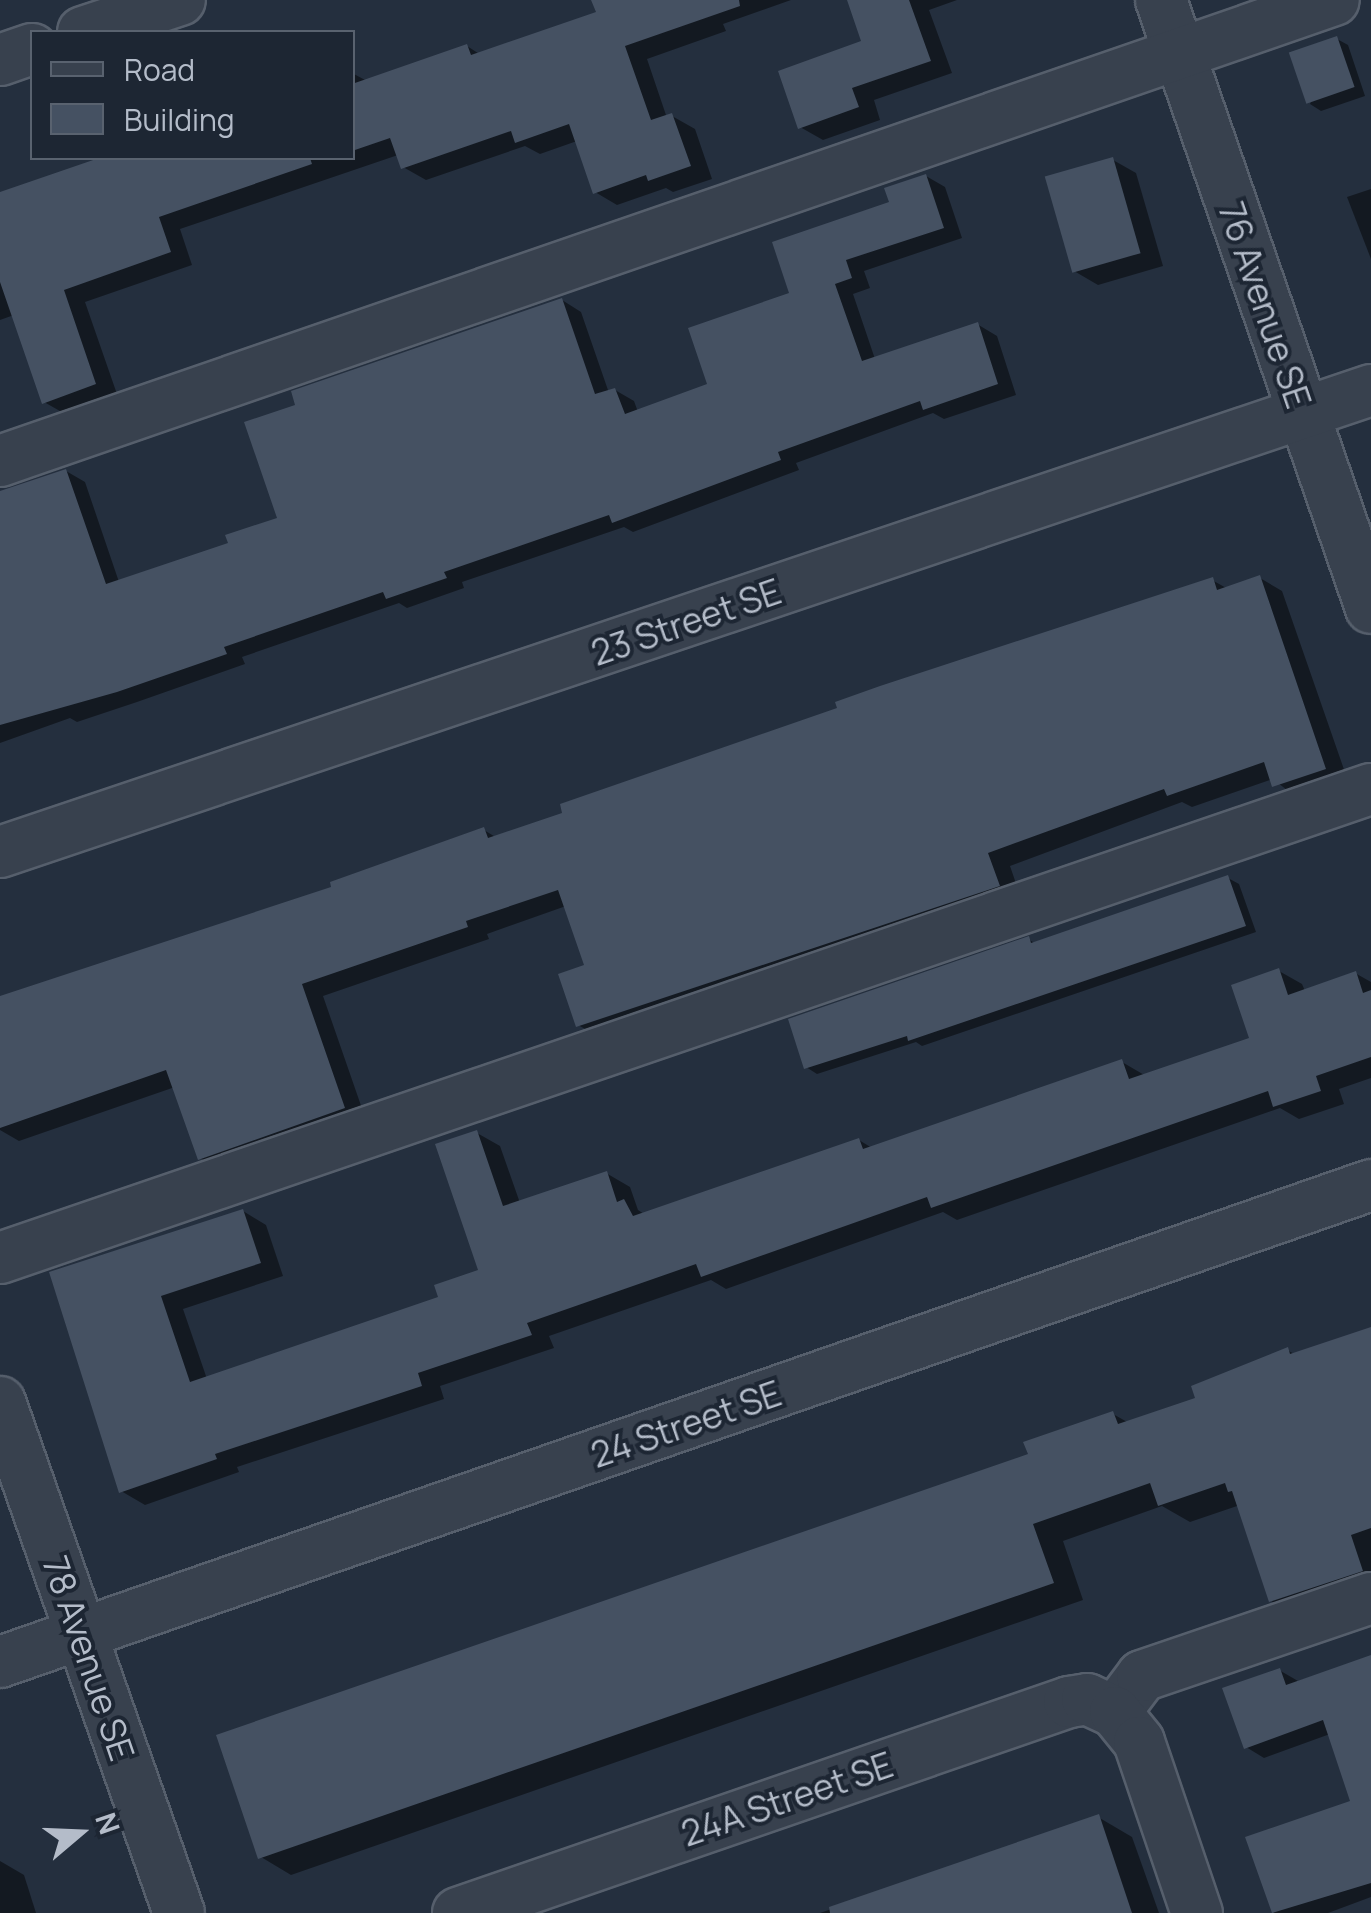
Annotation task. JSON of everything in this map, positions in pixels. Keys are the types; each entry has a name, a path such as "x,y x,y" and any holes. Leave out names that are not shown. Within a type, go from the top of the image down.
{"street":[{"path":"88,30 180,0"},
{"name":"76 Avenue SE","path":"1160,0 1371,608"},
{"path":"0,462 1334,0"},
{"path":"0,60 30,50"},
{"name":"23 Street SE","path":"0,852 1371,390"},
{"path":"0,1258 1371,789"},
{"name":"24 Street SE","path":"0,1662 1371,1185"},
{"name":"78 Avenue SE","path":"0,1402 179,1913"},
{"path":"1198,1913 1148,1760 1114,1712 1142,1676 1371,1598"},
{"name":"24A Street SE","path":"458,1913 1069,1702 1087,1700 1114,1712"}],"building":[{"path":"591,0 739,0 740,6 625,46 651,120 672,113 691,166 648,181 646,175 593,194 569,124 515,143 511,131 401,169 390,138 355,150 355,83 467,44 471,55 596,12"},
{"path":"847,0 909,0 931,61 852,88 859,107 798,129 778,71 861,41"},
{"path":"1337,36 1355,87 1306,104 1289,53"},
{"path":"1113,157 1141,253 1072,273 1045,177"},
{"path":"93,160 311,160 312,164 159,217 171,252 64,290 96,384 42,404 0,282 0,192"},
{"path":"926,174 944,228 846,260 852,278 835,284 862,361 978,322 998,384 923,410 920,401 778,452 781,460 612,523 609,515 444,572 447,578 386,599 383,592 224,647 227,654 117,692 0,725 0,491 66,469 106,584 228,543 225,535 277,518 244,422 295,405 291,391 562,298 595,394 615,388 625,414 707,384 688,328 789,293 772,242 889,202 884,188"},
{"path":"1260,575 1326,769 1272,787 1264,762 1167,796 1164,789 988,853 1000,886 576,1027 558,974 584,965 558,890 466,921 468,927 302,984 345,1108 198,1160 166,1070 0,1128 0,996 331,887 330,882 484,827 488,838 562,813 560,804 837,708 835,702 880,686 1213,577 1217,590"},
{"path":"1228,875 1246,926 908,1041 907,1036 804,1069 788,1019 1029,936 1031,943"},
{"path":"1279,968 1288,995 1356,971 1363,993 1371,990 1371,1057 1316,1076 1321,1091 1273,1107 1268,1091 931,1208 927,1197 701,1277 696,1264 527,1323 532,1335 418,1373 422,1386 215,1454 217,1459 119,1493 49,1272 243,1209 261,1263 161,1296 190,1382 438,1297 434,1285 478,1270 435,1144 477,1130 503,1206 607,1171 617,1202 624,1199 633,1216 859,1138 863,1149 1122,1059 1129,1079 1249,1038 1231,985"},
{"path":"1371,1327 1371,1528 1351,1535 1363,1571 1269,1602 1232,1491 1228,1492 1225,1483 1158,1506 1150,1483 1033,1524 1054,1583 258,1859 216,1735 1028,1454 1023,1442 1113,1411 1118,1424 1195,1398 1191,1386 1288,1347 1290,1354"},
{"path":"1371,1655 1371,1883 1272,1913 1245,1837 1350,1801 1323,1720 1244,1749 1222,1688 1280,1668 1286,1685"},
{"path":"1099,1814 1132,1913 830,1913 829,1907"}]}
